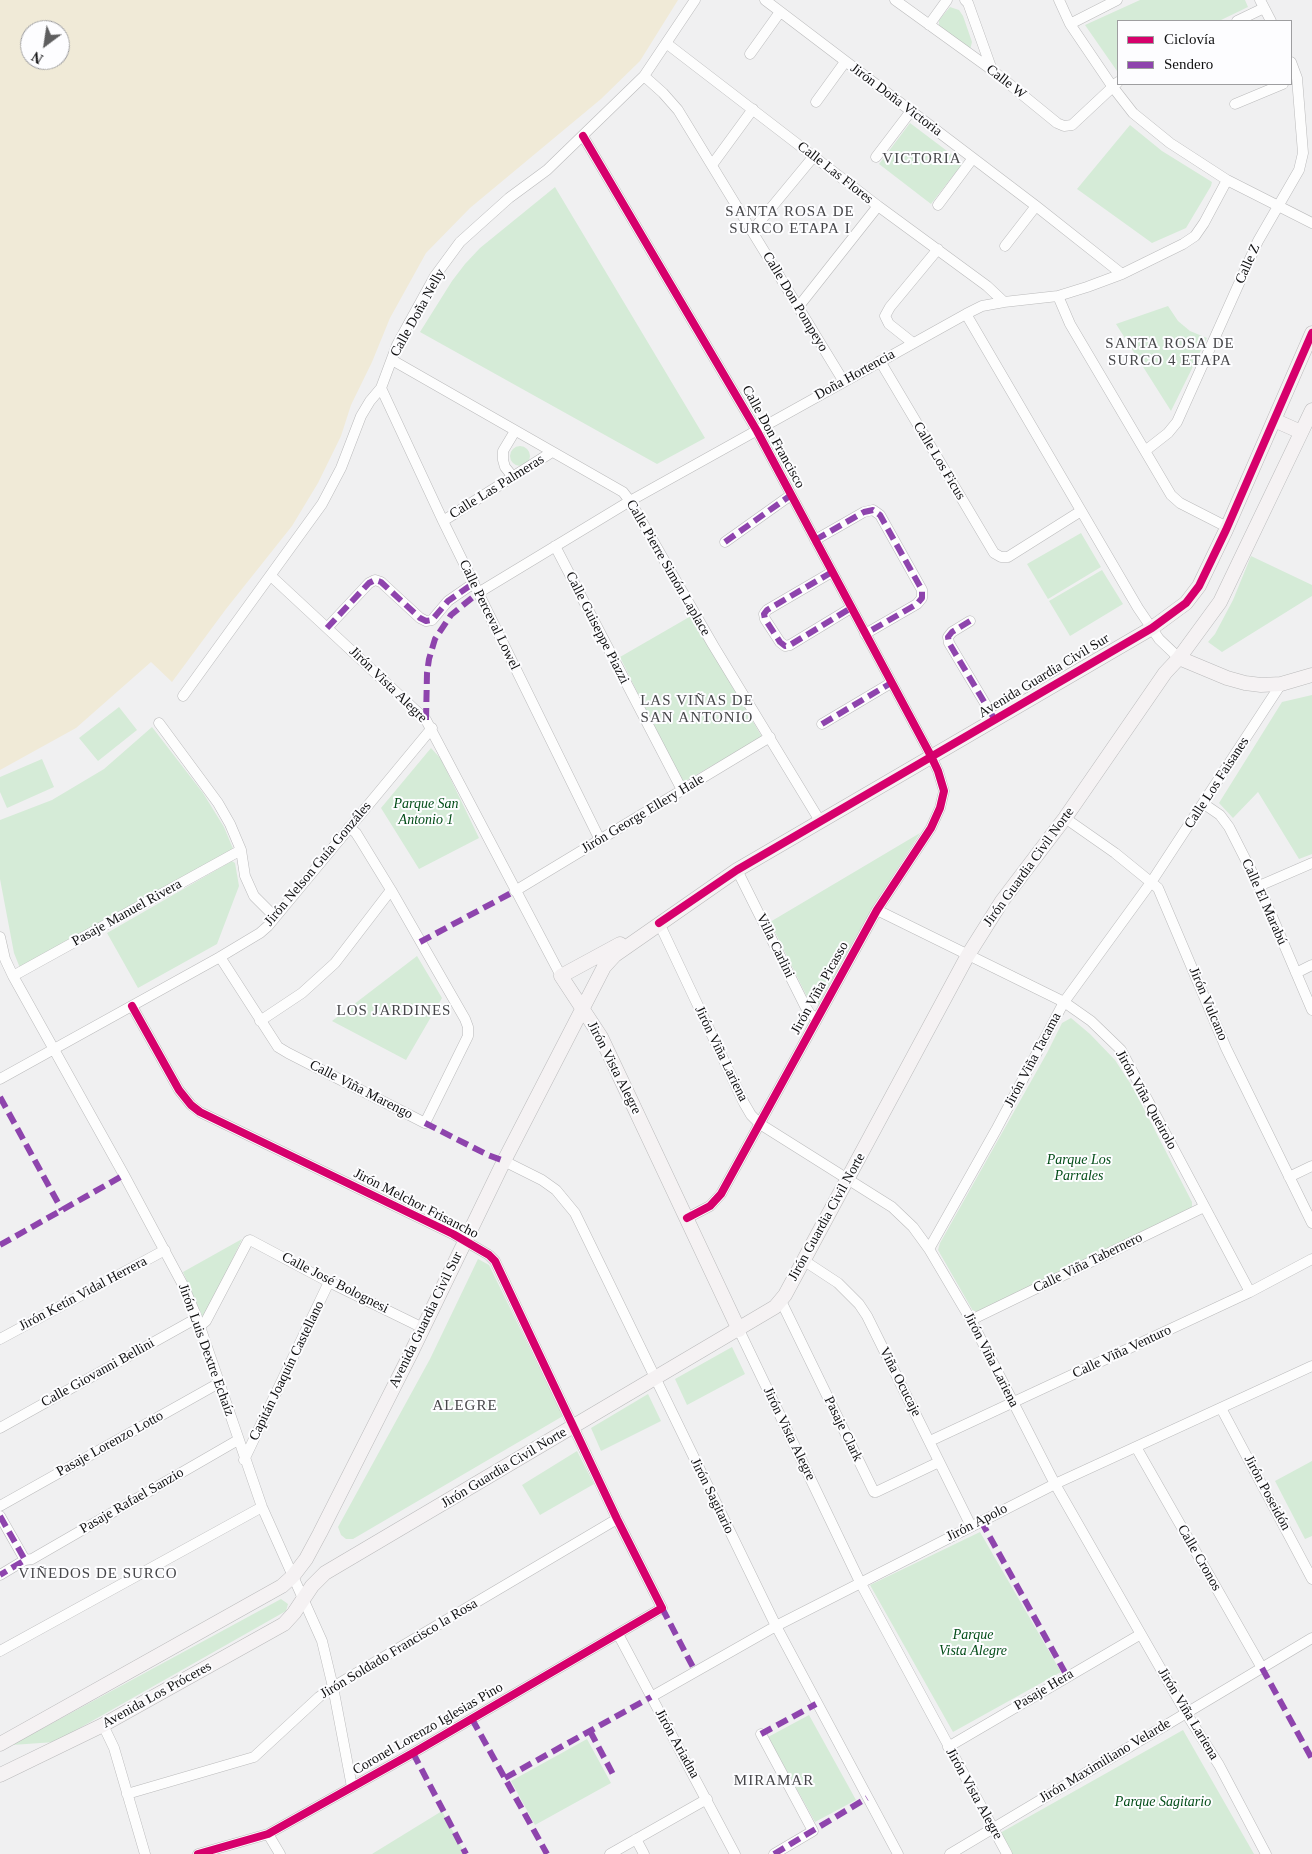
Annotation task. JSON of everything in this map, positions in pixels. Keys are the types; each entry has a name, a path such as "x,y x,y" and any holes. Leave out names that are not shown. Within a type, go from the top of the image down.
{"main road":[{"name":"Avenida Guardia Civil Sur","path":"293,1576 306,1559 320,1533 423,1328 504,1160 604,967 614,955 658,923 738,870 1178,611 1194,595 1227,527 1312,334"},
{"name":"Jirón Guardia Civil Norte","path":"302,1599 325,1573 654,1378 739,1330 775,1307 781,1301 968,955 1002,901 1065,818 1164,673 1179,658 1220,602 1312,410"},
{"path":"1274,420 1301,432"},
{"path":"1179,658 1227,678 1245,683 1261,685 1280,684 1312,675"},
{"name":"Avenida Guardia Civil Sur","path":"561,976 658,923"},
{"path":"561,976 582,1007"},
{"name":"Jirón Vista Alegre","path":"582,1007 600,1037 739,1330"},
{"path":"0,1744 282,1586 293,1576"},
{"name":"Avenida Los Próceres","path":"0,1775 103,1725 284,1624 294,1613 302,1599"}],"street":[{"name":"Calle Doña Nelly","path":"183,696 322,504 341,468 361,416 381,388 397,345 435,276 460,242 509,198 547,170 644,76 695,0"},
{"name":"Jirón Doña Victoria","path":"765,0 1036,206 1122,274"},
{"name":"Calle W","path":"895,0 992,70 1057,123 1064,126 1072,124 1115,84"},
{"path":"930,24 947,0"},
{"path":"965,0 992,70"},
{"path":"1060,0 1070,24 1115,84 1133,113 1170,143 1227,180 1312,223"},
{"path":"1070,24 1117,0"},
{"path":"1238,20 1262,4 1270,20"},
{"path":"750,54 780,12"},
{"name":"Calle Las Flores","path":"666,44 878,206 988,286 1004,302"},
{"path":"816,102 845,62"},
{"name":"Calle Don Pompeyo","path":"644,76 678,110 844,382"},
{"name":"Calle Z","path":"1145,451 1168,433 1177,422 1258,241 1299,170 1302,162 1294,79"},
{"path":"1235,104 1281,85"},
{"path":"712,164 753,109"},
{"path":"876,157 911,111"},
{"name":"Calle Don Francisco","path":"583,136 757,431 931,756"},
{"path":"752,231 814,156"},
{"path":"938,205 973,158"},
{"name":"Doña Hortencia","path":"327,628 369,583 375,580 381,582 420,618 426,621 432,620 448,601 555,546 712,453 757,431 966,314 982,306 1058,296 1122,274 1182,244 1195,236 1227,180"},
{"path":"799,306 878,206"},
{"path":"1005,246 1036,206"},
{"path":"913,343 889,324 885,316 890,307 938,249"},
{"path":"1058,296 1070,324 1172,496 1180,503 1227,527"},
{"path":"966,314 1138,608 1159,639 1179,658"},
{"name":"Calle Pierre Simón Laplace","path":"392,360 623,492 820,821"},
{"name":"Calle Los Ficus","path":"880,361 994,553 1001,557 1008,557 1081,511"},
{"name":"Calle Perceval Lowel","path":"381,388 443,521 600,840"},
{"path":"513,477 505,467 503,451 514,430"},
{"name":"Calle Las Palmeras","path":"443,521 552,452"},
{"path":"725,542 791,495"},
{"path":"815,540 864,512 873,510 880,515 922,590 922,598 917,604 865,634"},
{"name":"Calle Guiseppe Piazzi","path":"555,546 682,790"},
{"path":"832,572 767,610 764,614 766,619 780,642 785,646 790,645 851,608"},
{"name":"Jirón Vista Alegre","path":"271,576 426,720 432,728 515,891 561,976"},
{"path":"970,620 952,632 948,637 949,643 995,720"},
{"path":"822,724 892,683"},
{"name":"Calle Los Faisanes","path":"1152,881 1204,804 1280,684"},
{"path":"159,723 218,803 230,824 241,850 245,876 254,896 275,918"},
{"name":"Jirón Nelson Guía Gonzáles","path":"0,1079 260,933 275,918 432,728"},
{"name":"Jirón George Ellery Hale","path":"515,891 770,736"},
{"name":"Jirón Viña Picasso","path":"687,1218 710,1206 716,1200 760,1124 877,910 931,828 940,808 944,791 931,756"},
{"name":"Calle El Marabú","path":"1204,804 1220,814 1229,827 1259,886 1312,1010"},
{"name":"Jirón Vulcano","path":"1065,818 1152,881 1162,896 1226,1048 1312,1223"},
{"name":"Calle Viña Marengo","path":"220,957 260,1022 278,1047 288,1054 425,1123 468,1036 468,1027 391,890 356,833 349,827"},
{"name":"Pasaje Manuel Rivera","path":"13,976 241,850"},
{"path":"1259,886 1312,863"},
{"name":"Villa Carlini","path":"738,870 805,1006 810,1014 817,1018"},
{"name":"Jirón Viña Tacama","path":"929,1249 996,1130 1064,1002 1152,881"},
{"path":"260,1022 302,993 335,963 391,890"},
{"name":"Jirón Viña Queirolo","path":"877,910 1064,1002 1091,1022 1121,1050 1250,1292"},
{"name":"Jirón Viña Lariena","path":"658,923 751,1115 760,1124 892,1207 913,1227 929,1249 971,1320 1055,1484 1186,1713 1219,1765 1266,1854"},
{"name":"Jirón Luis Dextre Echaíz","path":"0,941 5,960 13,976 184,1286 262,1507 322,1641 333,1687 352,1787"},
{"path":"1296,973 1312,966"},
{"name":"Jirón Melchor Frisancho","path":"132,1006 180,1090 191,1105 200,1112 464,1240 491,1257 498,1264 617,1519 662,1608"},
{"name":"Jirón Sagitario","path":"504,1160 542,1180 556,1190 566,1199 575,1213 776,1626 898,1854"},
{"path":"1289,1177 1312,1166"},
{"name":"Calle Viña Tabernero","path":"971,1320 1204,1207"},
{"name":"Calle José Bolognesi","path":"198,1322 206,1321 248,1241 252,1240 329,1282 423,1328"},
{"name":"Jirón Ketín Vidal Herrera","path":"0,1339 165,1250"},
{"name":"Calle Viña Venturo","path":"930,1441 1250,1292 1312,1259"},
{"name":"Viña Ocucaje","path":"803,1260 838,1283 859,1304 867,1316 972,1526"},
{"name":"Capitán Joaquín Castellano","path":"244,1460 329,1282"},
{"name":"Pasaje Clark","path":"781,1301 874,1492 939,1462"},
{"name":"Calle Giovanni Bellini","path":"0,1428 198,1322"},
{"name":"Jirón Vista Alegre","path":"739,1330 860,1582 1007,1854"},
{"name":"Jirón Apolo","path":"651,1697 776,1626 1055,1484 1312,1366"},
{"name":"Pasaje Lorenzo Lotto","path":"0,1506 219,1383"},
{"name":"Jirón Poseidón","path":"1221,1408 1312,1579"},
{"name":"Pasaje Rafael Sanzio","path":"0,1575 238,1440"},
{"name":"Calle Cronos","path":"1136,1447 1262,1668"},
{"path":"0,1651 262,1507"},
{"path":"0,1516 25,1560"},
{"name":"Jirón Soldado Francisco la Rosa","path":"127,1794 254,1757 319,1697 333,1687 617,1519"},
{"name":"Coronel Lorenzo Iglesias Pino","path":"198,1854 268,1834 413,1753 662,1608"},
{"name":"Jirón Ariadna","path":"618,1634 735,1854"},
{"name":"Pasaje Hera","path":"948,1746 1141,1634"},
{"name":"Jirón Maximiliano Velarde","path":"950,1854 1312,1638"},
{"path":"103,1725 114,1748 145,1854"},
{"path":"761,1734 813,1830 774,1854"},
{"path":"610,1854 707,1799"},
{"path":"268,1834 280,1854"},
{"path":"636,1839 644,1854"}],"green space":[{"path":"1140,0 1245,0 1248,7 1221,20 1117,20 1117,71 1085,25"},
{"path":"950,7 959,10 963,16 972,42 970,50 939,29 939,20"},
{"path":"910,123 963,163 931,204 879,164"},
{"path":"1130,125 1162,151 1212,182 1186,228 1152,243 1077,189"},
{"path":"555,187 705,438 657,464 420,332 465,264 480,248"},
{"path":"1168,306 1178,321 1190,331 1207,338 1171,411 1116,324"},
{"path":"520,446 527,449 530,456 527,463 520,466 513,463 510,456 513,449"},
{"path":"1081,533 1101,567 1048,599 1027,564"},
{"path":"1251,556 1312,585 1312,596 1222,652 1208,642 1215,634 1233,600"},
{"path":"1102,570 1123,604 1070,636 1049,601"},
{"path":"691,616 762,737 682,783 620,657"},
{"path":"1312,695 1312,854 1299,859 1258,792 1233,818 1219,803 1282,702"},
{"path":"119,707 137,730 98,761 79,738"},
{"path":"152,727 203,793 224,827 234,851 20,968 14,953 0,879 0,820 52,800 104,769"},
{"name":"Parque San Antonio 1","path":"431,748 441,759 479,838 419,869 381,808"},
{"path":"42,759 54,787 7,808 0,792 0,777"},
{"path":"920,833 868,915 818,1005 810,1003 770,922"},
{"path":"232,861 235,863 239,886 217,944 138,988 107,933"},
{"path":"417,956 442,998 406,1060 332,1021"},
{"name":"Parque Los Parrales","path":"1071,1018 1090,1034 1115,1060 1132,1086 1192,1202 1192,1208 978,1311 973,1311 938,1250 940,1243 1062,1023"},
{"path":"242,1239 204,1320 183,1272"},
{"path":"478,1259 489,1265 563,1416 353,1539 346,1539 341,1535 338,1527 430,1359"},
{"path":"732,1347 745,1374 687,1405 675,1379"},
{"path":"648,1394 661,1421 601,1451 591,1428"},
{"path":"577,1451 594,1484 540,1515 522,1485"},
{"path":"1312,1461 1312,1536 1305,1539 1275,1481"},
{"name":"Parque Vista Alegre","path":"980,1532 1061,1672 953,1732 870,1585"},
{"path":"281,1599 288,1604 286,1611 55,1742 12,1745"},
{"path":"809,1715 856,1800 815,1822 768,1737"},
{"name":"Parque Sagitario","path":"1183,1730 1254,1854 1012,1854 1000,1833"},
{"path":"587,1739 611,1783 535,1825 511,1781"},
{"path":"442,1811 465,1854 372,1854"}],"sand":[{"path":"0,0 678,0 640,61 601,99 470,208 426,253 390,318 372,362 351,405 341,436 318,483 292,526 226,609 172,682 151,662 76,728 0,770"}],"marked path":[{"path":"725,542 791,495"},
{"path":"815,540 864,512 873,510 880,515 922,590 922,598 917,604 865,634"},
{"path":"832,572 767,610 764,614 765,619 780,642 785,646 790,645 851,608"},
{"path":"327,628 369,583 375,580 381,582 420,618 426,621 432,620 448,601 474,583"},
{"path":"426,720 427,673 435,639 451,615 478,593"},
{"path":"970,621 952,632 948,637 949,643 995,720"},
{"path":"822,724 891,683"},
{"path":"420,942 515,891"},
{"path":"0,1097 62,1210"},
{"path":"425,1123 488,1155 504,1161"},
{"path":"0,1245 124,1175"},
{"path":"0,1516 25,1560 0,1575"},
{"path":"981,1521 1067,1676"},
{"path":"662,1608 695,1671"},
{"path":"1262,1668 1312,1759"},
{"path":"505,1778 651,1697"},
{"path":"761,1734 816,1704"},
{"path":"472,1719 547,1854"},
{"path":"590,1731 615,1778"},
{"path":"413,1753 466,1854"},
{"path":"774,1854 867,1798"}],"cycle path":[{"path":"583,136 757,431 931,756 944,791 940,808 931,828 877,910 721,1194 710,1206 687,1218"},
{"path":"659,923 737,870 1152,628 1186,603 1199,586 1226,530 1312,333"},
{"path":"132,1006 179,1090 191,1105 200,1112 453,1234 489,1255 495,1261 617,1519 662,1608 413,1753 268,1834 198,1854"}],"district":[{"name":"VICTORIA","path":"922,159"},
{"name":"SANTA ROSA DE SURCO ETAPA I","path":"790,220"},
{"name":"SANTA ROSA DE SURCO 4 ETAPA","path":"1170,352"},
{"name":"LAS VIÑAS DE SAN ANTONIO","path":"697,710"},
{"name":"LOS JARDINES","path":"394,1011"},
{"name":"ALEGRE","path":"465,1406"},
{"name":"VIÑEDOS DE SURCO","path":"98,1574"},
{"name":"MIRAMAR","path":"774,1781"}]}
